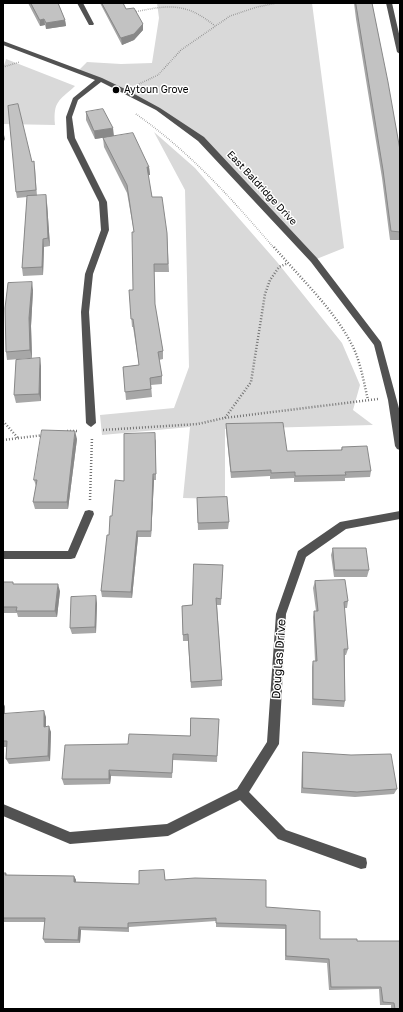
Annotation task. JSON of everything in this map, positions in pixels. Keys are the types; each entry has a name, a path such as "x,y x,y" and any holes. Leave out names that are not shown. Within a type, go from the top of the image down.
{"street":[{"path":"80,3 91,24"},
{"path":"390,3 400,52"},
{"name":"East Baldridge Drive","path":"3,43 100,79 126,91 158,109 201,139 314,260 378,344 398,414 400,446"},
{"path":"92,427 85,312 88,274 105,230 103,202 71,138 69,117 75,99 100,79"},
{"path":"3,554 71,555 89,514"},
{"name":"Douglas Drive","path":"3,810 70,838 168,830 241,793 273,744 281,614 302,554 344,525 400,515"},
{"path":"241,793 282,835 361,863"}],"path":[{"path":"126,91 158,75 181,50 230,16 257,7 277,3"},
{"path":"132,12 158,6 181,7 198,13 215,26"},
{"path":"133,112 158,128 182,147 214,179 335,318 353,349 368,400"},
{"path":"224,418 250,382 257,350 265,294 270,280 279,267 288,264"},
{"path":"63,432 92,427 198,424 224,418 360,401"},
{"path":"3,422 19,438"},
{"path":"89,514 92,427"},
{"path":"3,440 48,434"}],"shaded area":[{"path":"157,3 312,3 344,248 314,260 201,139 158,109 125,91 77,72 87,62 121,64 152,63 159,18"},
{"path":"6,59 75,86 58,102 55,111 55,125 3,124 3,69"},
{"path":"154,132 195,168 277,262 342,343 360,385 353,410 373,425 225,429 225,499 183,498 190,427 102,435 100,415 174,408 189,367 185,190"}],"building":[{"path":"31,3 58,3 65,20 46,23 44,19 40,20"},
{"path":"102,3 123,3 126,9 134,8 143,24 134,34 121,38"},
{"path":"356,3 372,3 388,82 400,150 400,232 391,231 383,170"},
{"path":"18,104 32,162 34,161 36,190 16,192 8,106"},
{"path":"103,109 113,128 94,131 86,112"},
{"path":"133,133 149,167 147,167 152,197 162,197 167,233 168,264 154,264 155,304 163,351 158,352 162,376 150,378 151,389 125,392 123,367 139,365 133,319 131,319 129,290 133,290 132,232 134,232 127,185 103,138"},
{"path":"46,195 48,238 43,239 42,267 22,268 27,196"},
{"path":"32,282 29,318 30,350 6,352 5,308 8,283"},
{"path":"40,358 39,394 14,395 16,360"},
{"path":"283,423 287,451 342,450 342,447 367,446 371,471 345,472 346,475 295,476 295,472 271,473 271,470 231,472 226,424"},
{"path":"42,430 75,431 67,502 33,502 37,480 34,480"},
{"path":"155,433 156,474 153,474 151,531 137,531 131,592 101,591 107,535 109,535 110,516 112,516 115,480 124,481 124,434"},
{"path":"227,497 229,522 198,523 197,498"},
{"path":"333,548 366,548 369,570 335,570"},
{"path":"194,564 223,565 221,599 216,598 222,680 191,682 188,634 183,635 182,606 192,605"},
{"path":"345,580 348,601 344,602 348,649 344,649 345,701 313,699 313,661 317,661 314,611 318,611 315,581"},
{"path":"3,582 13,582 13,584 58,584 55,611 16,611 17,607 3,607"},
{"path":"96,596 95,627 70,628 71,597"},
{"path":"44,711 44,727 49,726 48,756 6,759 7,741 3,741 3,714"},
{"path":"191,718 219,719 217,756 173,754 172,773 109,770 109,779 62,779 65,745 128,744 129,734 190,736"},
{"path":"303,752 351,755 391,754 397,789 357,792 303,788"},
{"path":"164,870 165,880 195,878 266,880 266,907 320,911 320,939 400,941 400,1009 395,1009 394,1003 383,1002 381,987 331,987 329,959 286,956 286,925 216,923 216,918 128,923 128,928 79,927 78,940 43,939 45,918 3,918 3,873 6,873 5,875 74,876 74,882 139,884 139,871"}],"place":[{"name":"Aytoun Grove","path":"116,90"}]}
